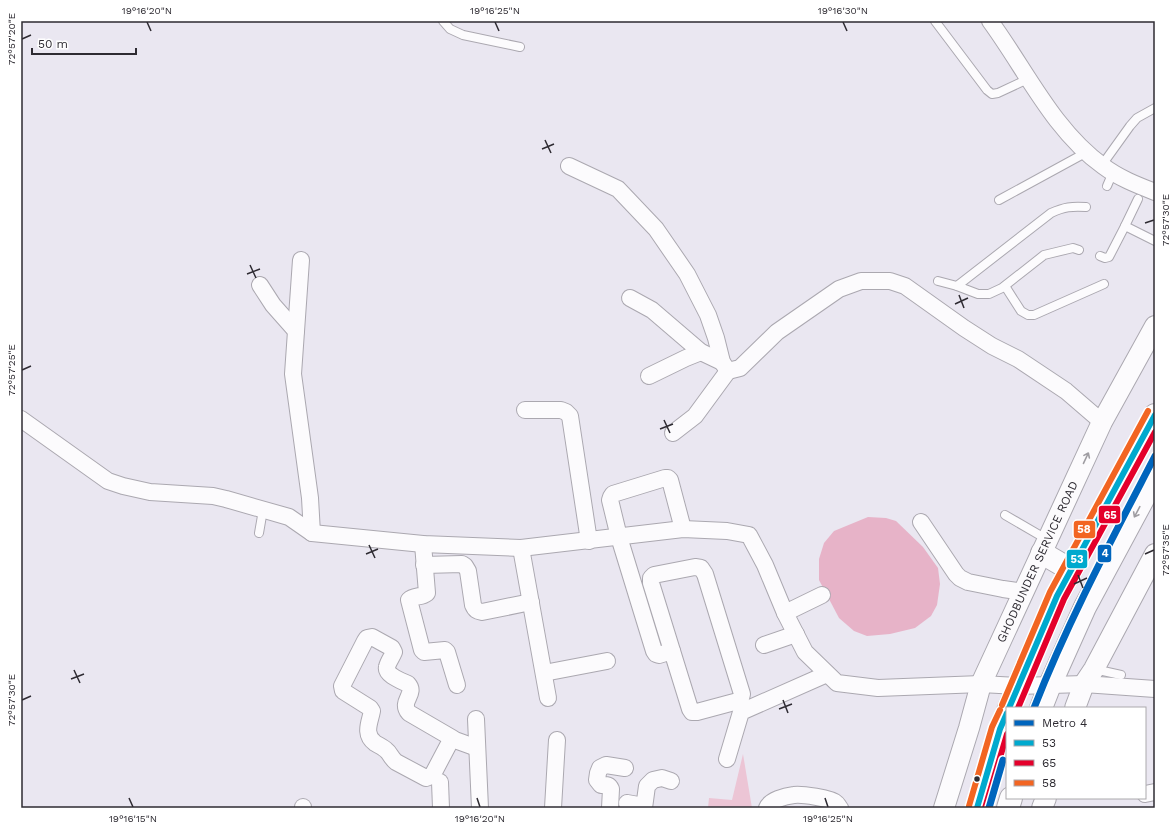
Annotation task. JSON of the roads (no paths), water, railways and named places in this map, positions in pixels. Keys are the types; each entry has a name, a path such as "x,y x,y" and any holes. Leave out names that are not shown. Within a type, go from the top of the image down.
{"main road":[{"path":"1009,707 1057,596 1155,415"},
{"path":"1041,707 1085,607 1155,477"},
{"path":"1045,546 1071,570"},
{"path":"977,808 1000,729 1006,715"}],"street":[{"path":"990,21 1028,79 1066,132 1087,152 1107,175 1155,192"},
{"path":"569,166 618,189 656,229 687,274 708,315 725,367 695,416 673,433"},
{"path":"301,260 293,374 310,498 312,533"},
{"path":"630,298 652,310 702,352 725,367 740,368 778,332 839,288 862,281 890,281 906,286 964,328 992,346 1018,359 1066,391 1102,422"},
{"path":"260,285 273,305 296,331"},
{"name":"GHODBUNDER SERVICE ROAD","path":"944,808 981,684 1102,422 1155,326"},
{"path":"649,376 702,352"},
{"path":"525,410 561,410 570,416 589,540"},
{"path":"21,419 108,481 150,492 213,496 289,517 312,533 423,544 521,548 683,529 727,531 749,535 765,565 784,613 805,652 837,683 878,688 981,684 1018,686 1050,685 1089,676 1155,689"},
{"path":"672,651 656,654 654,651 620,537 610,500 611,497 613,494 668,478 670,480 683,529"},
{"path":"921,522 960,578 968,582 1024,592"},
{"path":"423,544 427,593 409,600 422,650 424,652 445,650 447,652 456,685"},
{"path":"521,548 548,698"},
{"path":"1075,707 1089,676 1155,554"},
{"path":"424,565 462,564 465,566 468,572 473,605 478,612 531,602"},
{"path":"695,567 701,568 740,687 742,698 697,712 692,712 672,651 651,583 651,578 654,575 695,567"},
{"path":"784,613 822,595"},
{"path":"764,645 796,634"},
{"path":"452,738 433,774 426,778 396,762 387,750 373,742 367,728 372,711 370,708 343,691 342,686 365,641 368,638 372,637 392,648 394,652 386,668 389,674 408,684 410,687 411,690 405,704 409,713 452,738 477,748"},
{"path":"544,673 607,661"},
{"path":"727,759 741,712 827,674"},
{"path":"476,719 480,808"},
{"path":"553,808 556,740"},
{"path":"610,808 611,789 608,785 601,785 597,780 598,772 600,768 606,765 625,768"},
{"path":"627,803 644,807 647,786 653,780 662,778 671,781"},
{"path":"440,782 441,808"},
{"path":"767,808 768,805 777,799 794,795 827,798 836,803 840,808"}],"lane":[{"path":"443,21 450,29 463,36 520,47"},
{"path":"935,21 986,90 992,94 998,93 1028,79"},
{"path":"1107,175 1130,126 1137,118 1155,108"},
{"path":"999,200 1087,152"},
{"path":"1100,256 1105,258 1109,257 1138,199"},
{"path":"957,286 1051,213 1063,208 1075,206 1086,207"},
{"path":"1125,226 1155,241"},
{"path":"938,281 978,294 989,294 1005,286 1044,255 1076,247"},
{"path":"1005,286 1021,311 1028,315 1034,315 1104,284"},
{"path":"259,533 263,510"},
{"path":"1005,515 1045,546"},
{"path":"1089,676 1121,675"}],"metro line":[{"name":"4","path":"1034,707 1076,612 1155,456"},
{"name":"4","path":"989,808 1003,760"}]}
